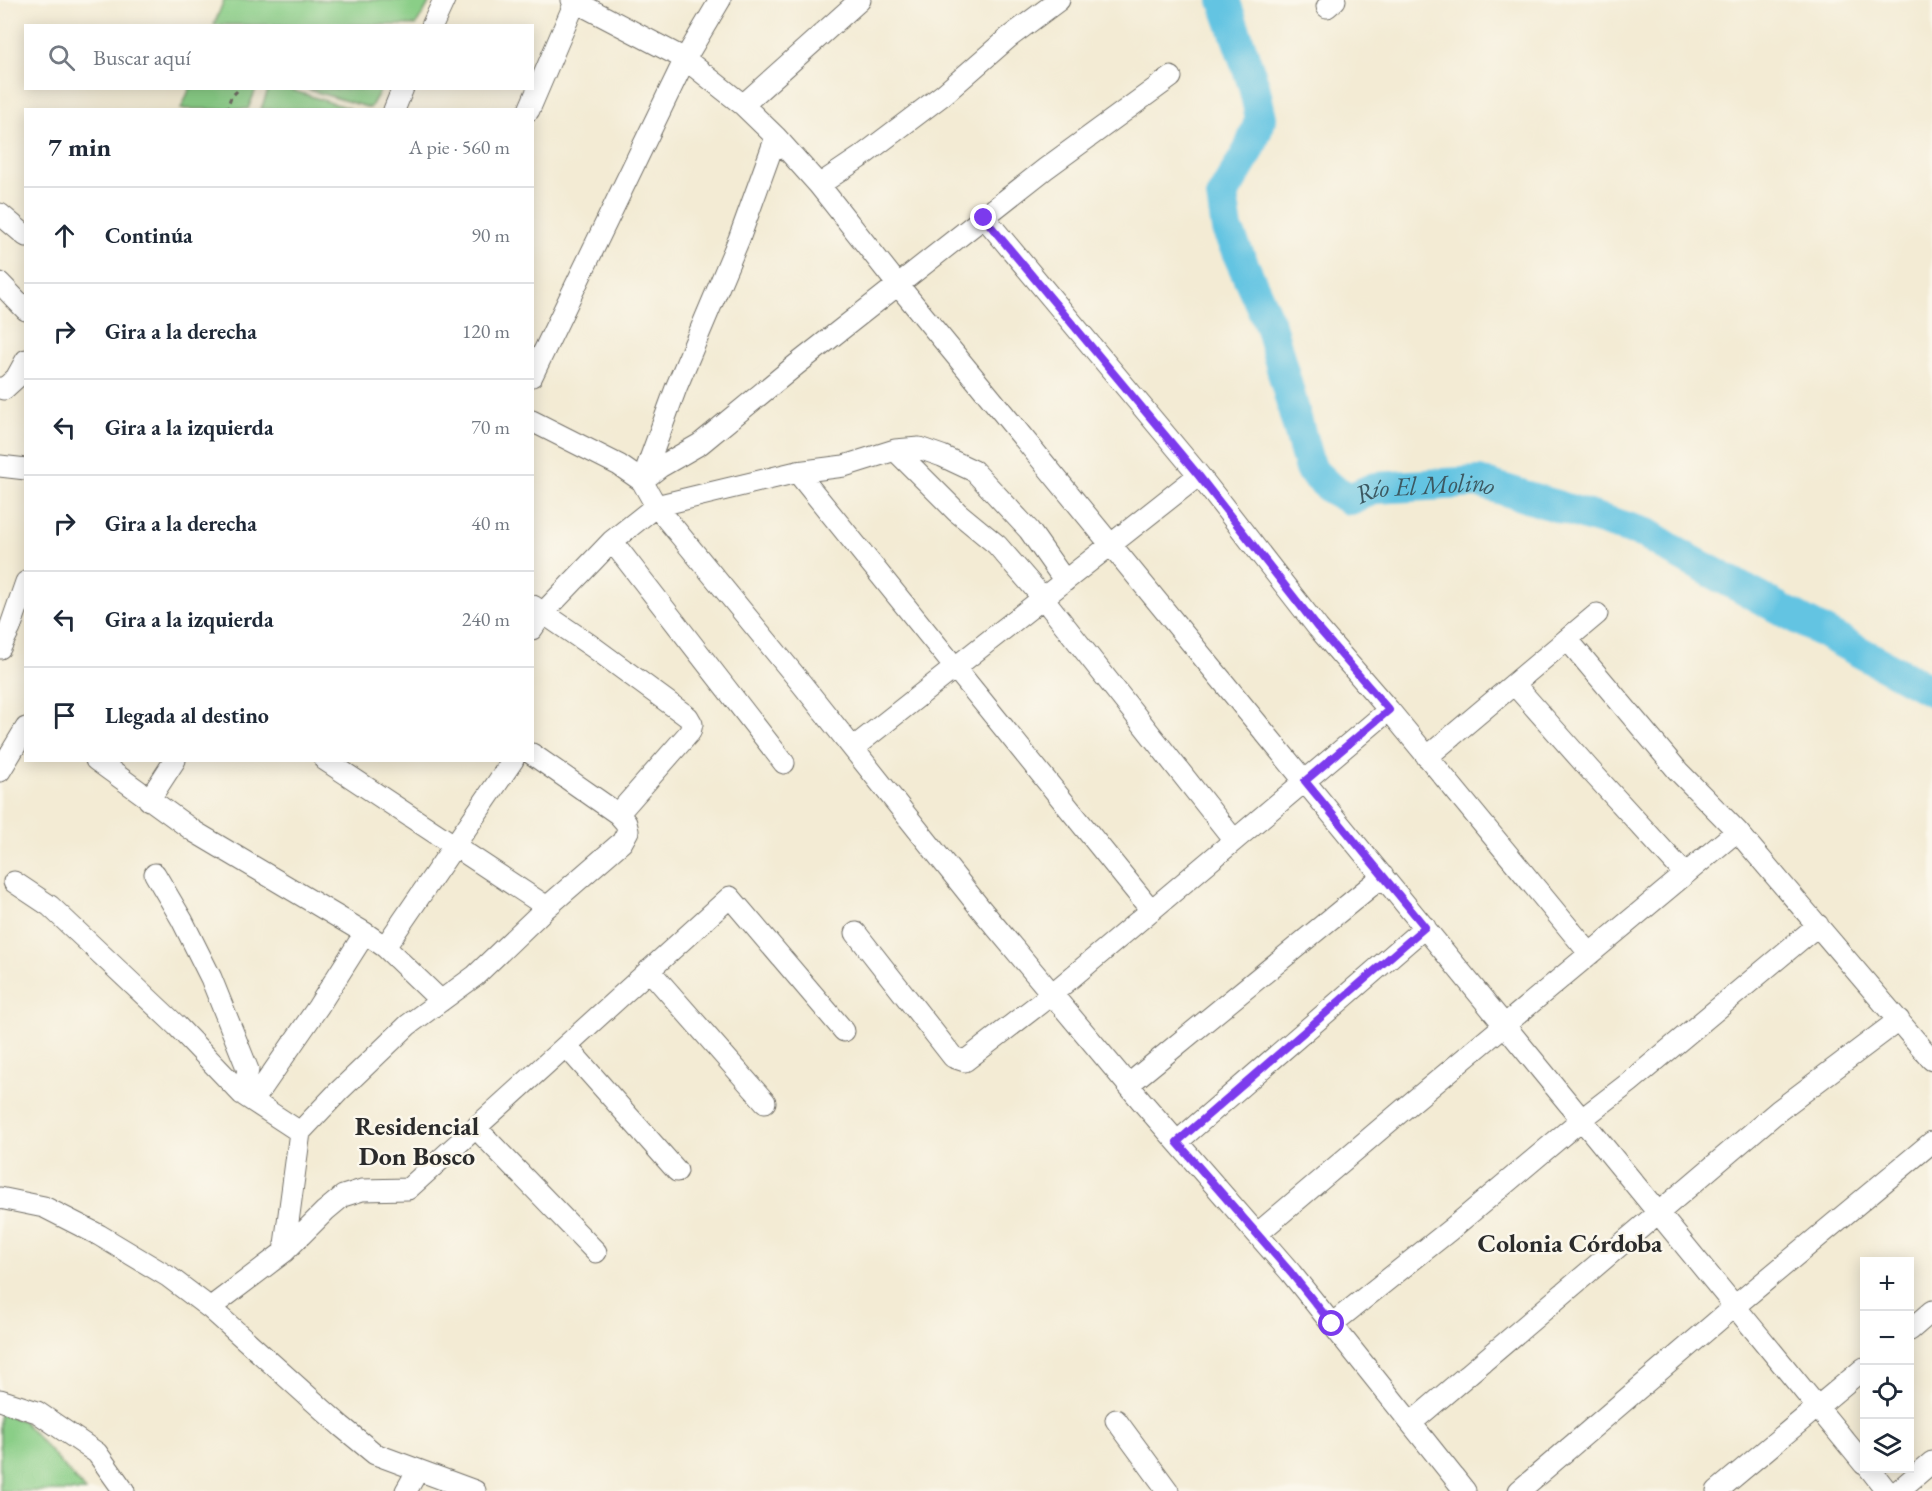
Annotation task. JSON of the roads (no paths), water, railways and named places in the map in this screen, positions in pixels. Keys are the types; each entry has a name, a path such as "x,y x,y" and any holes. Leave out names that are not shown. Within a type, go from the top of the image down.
{"street":[{"path":"433,24 444,0"},
{"path":"530,108 574,0 685,59 743,105 776,136 819,185 898,285 1860,1459"},
{"path":"534,372 685,59 720,0"},
{"path":"743,105 860,0"},
{"path":"819,185 862,156 944,94 1008,38 1059,0"},
{"path":"642,481 660,467 700,444 1045,169 1171,77"},
{"path":"395,108 402,90"},
{"path":"642,481 676,388 739,238 776,136"},
{"path":"0,214 24,234"},
{"path":"984,218 1199,476 1318,628 1389,710 1590,954"},
{"path":"0,283 24,308"},
{"path":"0,388 4,388 16,378 24,364"},
{"path":"534,422 619,465 642,481 656,506 980,908 1332,1324 1465,1491"},
{"path":"618,814 690,732 692,724 688,717 593,646 536,616 612,541 656,506 797,472 844,466 895,450 919,448 974,471 1029,530 1065,581"},
{"path":"895,450 957,512 997,545 1043,598 1234,840"},
{"path":"1,467 24,469"},
{"path":"797,472 1151,910"},
{"path":"853,748 1199,476"},
{"path":"612,541 784,763"},
{"path":"0,648 10,628 24,588"},
{"path":"1427,757 1597,614"},
{"path":"1567,639 1678,771 1737,831 1932,1060"},
{"path":"1514,684 1685,874"},
{"path":"856,933 953,1057 965,1061 1052,994 1389,710"},
{"path":"0,771 24,731"},
{"path":"284,1252 300,1131 408,1025 476,976 547,907 621,842 628,831 626,823 618,814 534,755"},
{"path":"99,762 195,832 365,933 385,947 441,1001"},
{"path":"149,800 174,762"},
{"path":"329,762 547,907"},
{"path":"385,947 512,762"},
{"path":"1257,1234 1737,831"},
{"path":"155,874 182,920 211,978 248,1070 248,1097"},
{"path":"1128,1085 1383,876"},
{"path":"15,882 50,906 177,1026 248,1097 300,1131"},
{"path":"210,1308 284,1252 325,1210 343,1196 362,1190 408,1189 730,897 844,1031"},
{"path":"1332,1324 1450,1230 1818,925"},
{"path":"1177,1142 1425,927"},
{"path":"248,1097 318,1007 365,933"},
{"path":"649,970 765,1102"},
{"path":"1411,1423 1778,1111 1899,1020"},
{"path":"566,1046 676,1172"},
{"path":"476,1128 596,1252"},
{"path":"1519,1491 1735,1306 1932,1142"},
{"path":"0,1198 44,1207 90,1230 169,1277 210,1308 340,1426 375,1454 475,1491"},
{"path":"1914,1327 1932,1311"},
{"path":"1717,1491 1860,1371"},
{"path":"0,1400 37,1412 97,1453 124,1491"},
{"path":"1116,1420 1168,1491"},
{"path":"1898,1491 1932,1462"},
{"path":"405,1491 418,1470"},
{"path":"1873,1473 1887,1491"}],"waterway":[{"name":"Río El Molino","path":"1224,0 1254,86 1261,118 1249,150 1222,196 1227,229 1270,325 1310,469 1330,488 1350,499 1375,488 1479,482 1647,534 1677,553 1932,691"}],"district":[{"name":"Residencial Don Bosco","path":"417,1141"},
{"name":"Colonia Córdoba","path":"1570,1243"}]}
